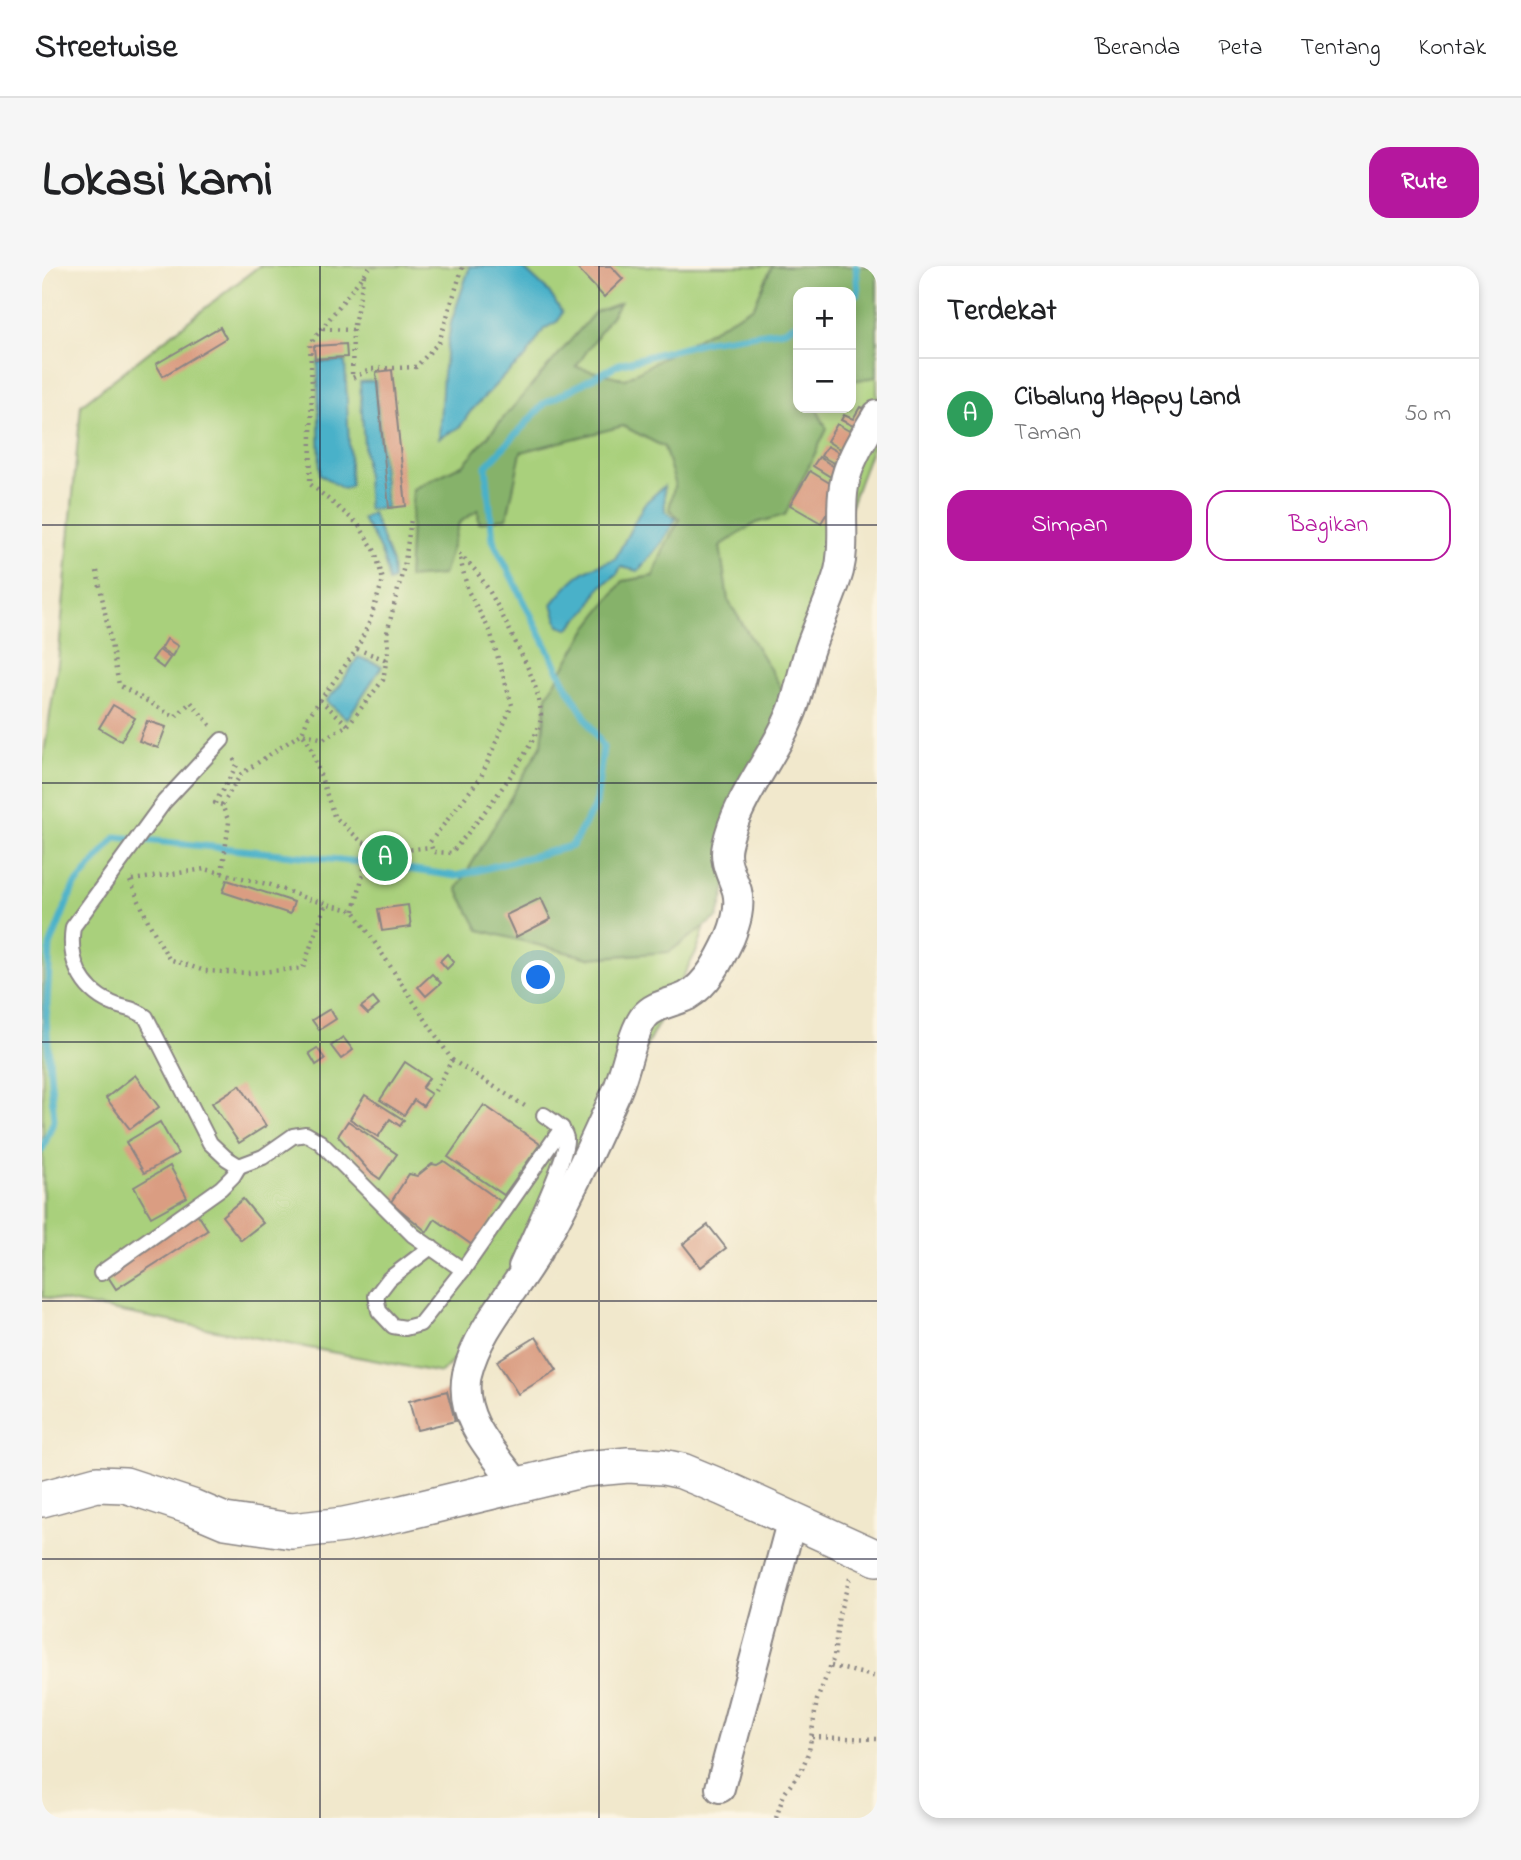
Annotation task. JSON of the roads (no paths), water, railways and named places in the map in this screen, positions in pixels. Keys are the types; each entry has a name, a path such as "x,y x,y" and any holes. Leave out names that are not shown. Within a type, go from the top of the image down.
{"street":[{"path":"518,1486 474,1424 464,1397 474,1352 537,1252 572,1186 619,1087 642,1021 650,1011 699,987 716,965 736,924 738,901 726,862 727,842 739,812 796,701 805,662 839,569 843,544 844,484 856,452 877,415"},
{"path":"42,1499 97,1484 125,1485 225,1521 292,1531 391,1516 585,1469 628,1465 663,1467 701,1478 792,1519 866,1561"},
{"path":"720,1788 792,1519"}],"lane":[{"path":"222,740 164,802 74,927 70,945 75,967 84,983 95,994 113,1005 134,1008 146,1017 210,1143 239,1166"},
{"path":"505,1300 516,1266 567,1141 562,1128 544,1115"},
{"path":"431,1247 389,1279 376,1296 379,1311 393,1326 405,1328 420,1324 463,1270 562,1128"},
{"path":"101,1273 221,1188 239,1166 263,1157 293,1136 306,1134 320,1142 413,1235 463,1270"}],"water":[{"path":"470,266 521,266 549,292 562,312 558,321 544,329 526,357 470,412 460,427 439,438 443,374 451,323"},
{"path":"345,361 351,486 343,489 320,474 318,362"},
{"path":"375,381 386,508 368,509 360,382"},
{"path":"664,486 665,511 676,519 662,542 638,571 621,567 617,574 598,589 589,608 568,629 559,626 552,604 579,575 615,559 644,504"},
{"path":"372,513 392,563 393,580 388,582 383,557 362,519"},
{"path":"358,657 382,666 347,719 326,701 339,687"}],"waterway":[{"path":"856,266 856,294"},
{"path":"42,1150 54,1120 46,1020 50,946 73,888 116,837 359,862 456,876 572,846 596,804 603,747 565,683 493,540 486,466 544,404 619,364 707,341 785,330 793,326"}],"place":[{"name":"Cibalung Happy Land","path":"385,858"}]}
